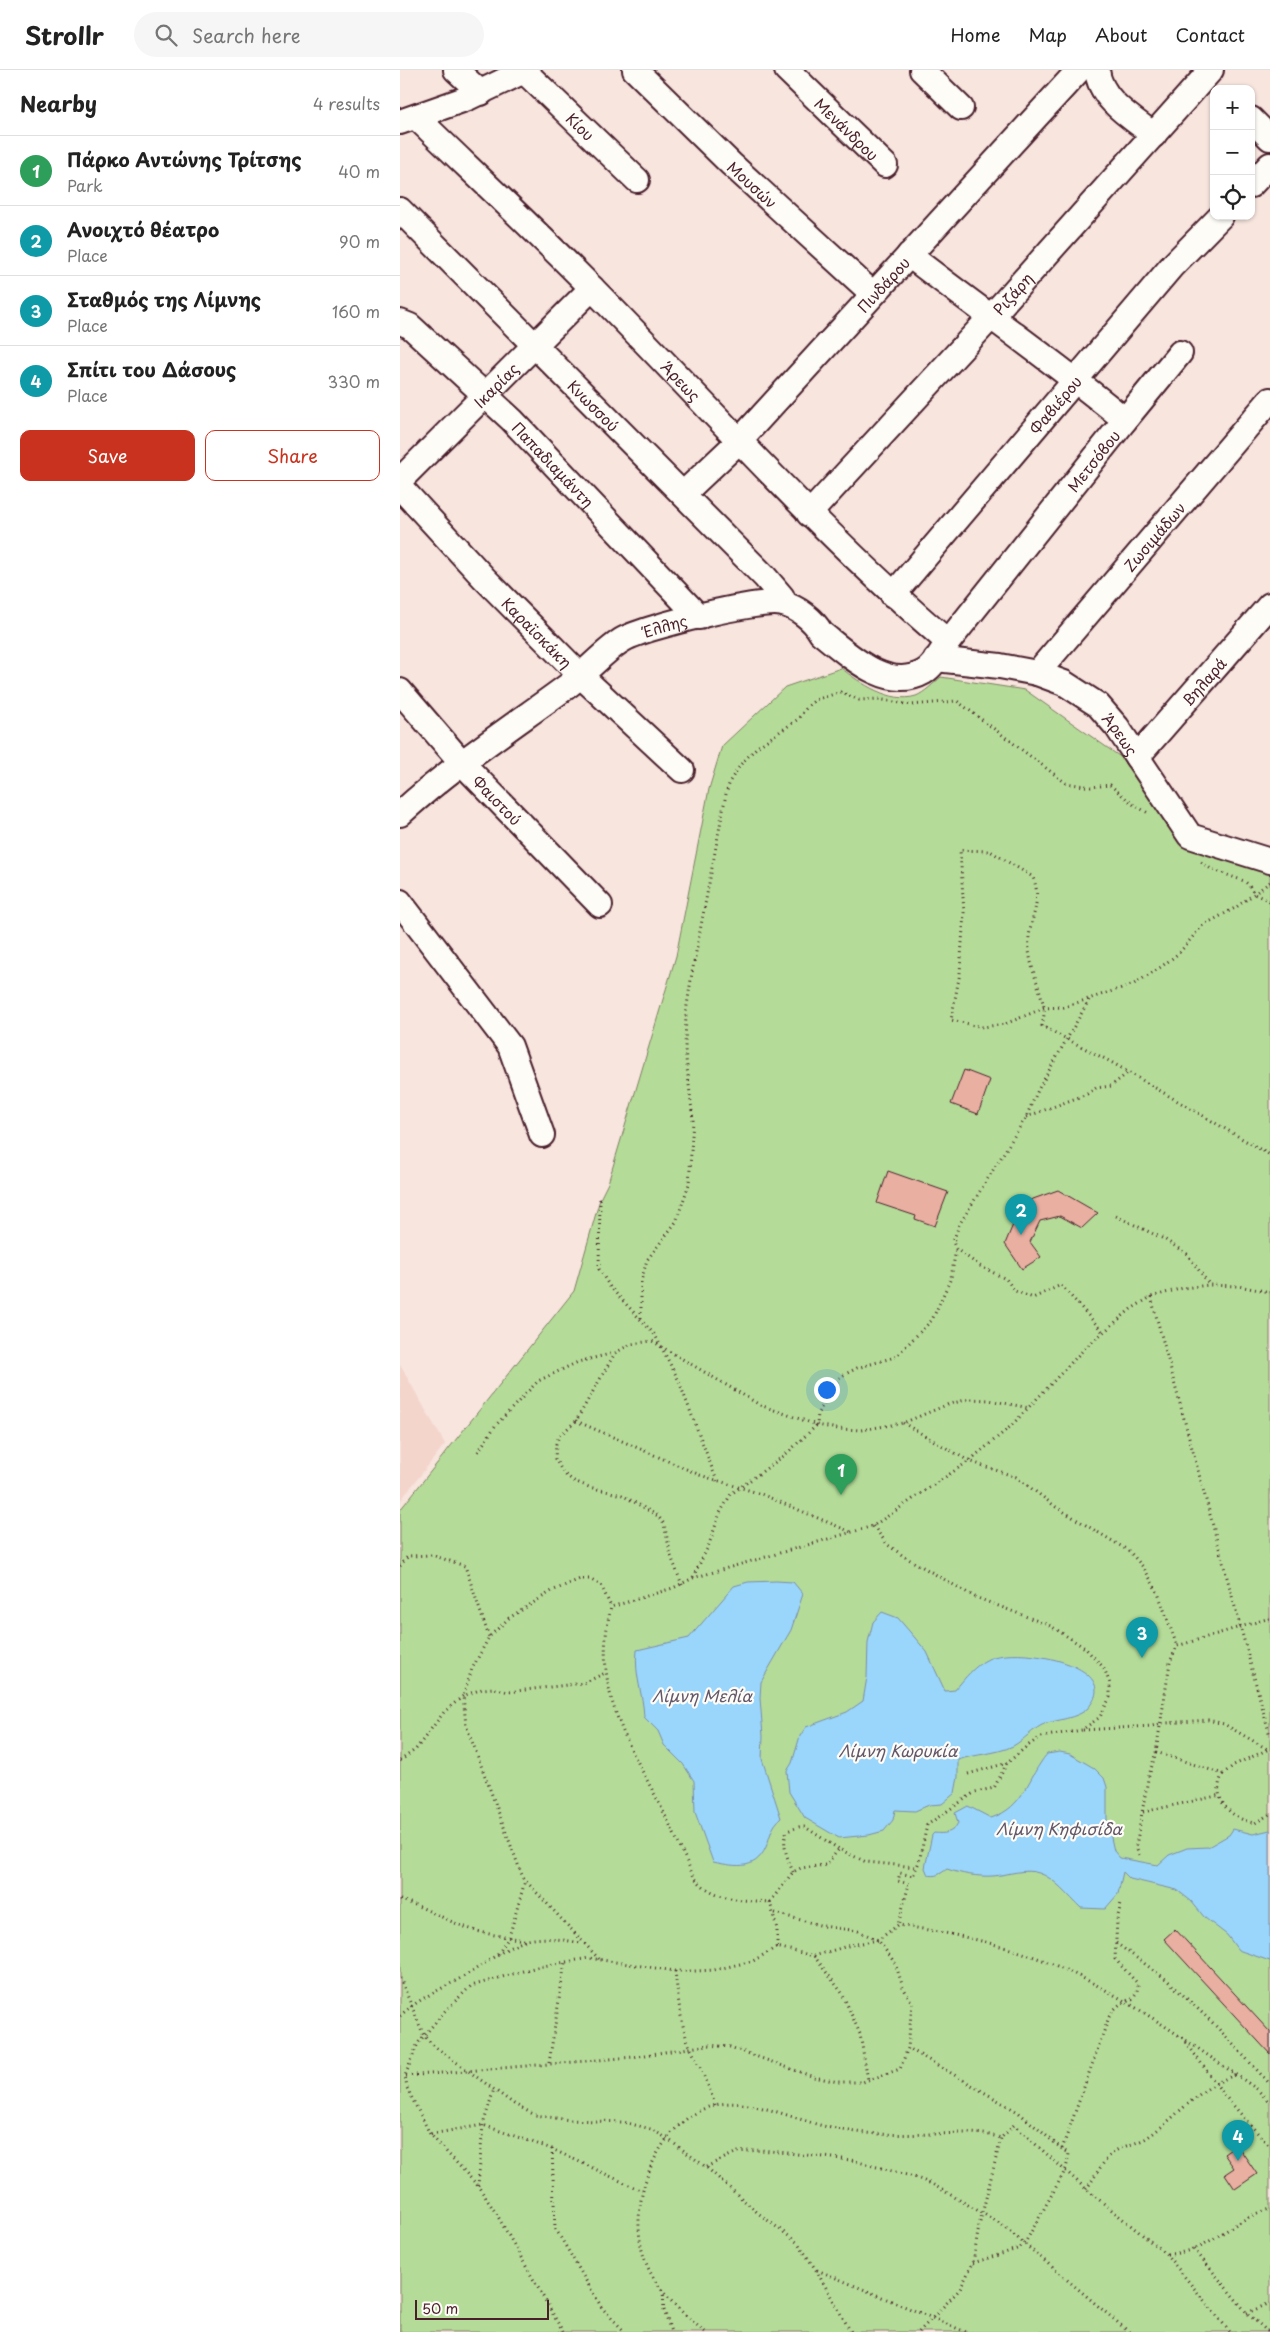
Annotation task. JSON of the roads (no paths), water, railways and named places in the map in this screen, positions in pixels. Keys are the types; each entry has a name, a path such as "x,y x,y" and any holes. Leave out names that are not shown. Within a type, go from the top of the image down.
{"street":[{"path":"456,70 481,92"},
{"path":"408,119 481,92 525,70"},
{"name":"Κίου","path":"525,70 638,180"},
{"name":"Μουσών","path":"634,70 731,164 873,294"},
{"name":"Μενάνδρου","path":"787,70 885,164"},
{"path":"922,70 961,108"},
{"name":"Πινδάρου","path":"683,494 739,441 1079,70"},
{"path":"1097,70 1104,93 1123,111 1154,135"},
{"name":"Ριζάρη","path":"809,514 1210,76"},
{"name":"Άρεως","path":"408,119 592,288 809,514 892,595 942,651 1037,673 1064,683 1098,705 1117,727 1190,836 1270,860"},
{"path":"1255,123 1270,138"},
{"path":"1255,181 1270,165"},
{"name":"Κνωσσού","path":"400,210 765,577 782,598 784,604"},
{"name":"Φαβιέρου","path":"892,595 1172,266 1216,220"},
{"name":"Μετσόβου","path":"909,256 990,318 1075,379 1125,420 942,651"},
{"name":"Ικαρίας","path":"400,480 592,288"},
{"name":"Παπαδιαμάντη","path":"400,322 410,326 486,394 556,464 699,617"},
{"path":"1125,420 1180,353"},
{"name":"Ζωσιμάδων","path":"1037,673 1270,400"},
{"name":"Καραϊσκάκη","path":"400,487 484,578 581,676 682,770"},
{"name":"Έλλης","path":"403,806 581,676 623,640 646,631 699,617 760,604 784,604"},
{"path":"784,604 799,611 817,626 821,633 866,668 896,679 924,672 942,651"},
{"name":"Βηλαρά","path":"1137,757 1270,605"},
{"name":"Φαιστού","path":"400,691 463,764 600,905"},
{"path":"400,902 510,1046 542,1134"}],"water":[{"name":"Λίμνη Μελία","path":"748,1582 793,1582 803,1594 791,1630 761,1682 762,1759 781,1818 776,1823 764,1851 753,1862 739,1866 713,1862 695,1812 694,1781 683,1764 664,1745 658,1731 644,1717 636,1660 637,1650 689,1638 734,1586"},
{"name":"Λίμνη Κωρυκία","path":"882,1612 898,1618 927,1652 945,1691 955,1690 974,1669 988,1659 1002,1655 1021,1655 1043,1657 1064,1662 1081,1670 1093,1681 1096,1694 1083,1712 1073,1717 1044,1724 1013,1746 1000,1751 958,1760 958,1777 955,1793 942,1804 929,1805 915,1811 895,1810 893,1820 884,1831 869,1835 839,1838 805,1818 789,1792 787,1771 792,1763 800,1736 806,1727 847,1712 863,1701 867,1677 868,1642 873,1622"},
{"name":"Λίμνη Κηφισίδα","path":"1060,1752 1070,1754 1094,1768 1104,1778 1107,1787 1107,1820 1114,1851 1120,1858 1158,1865 1169,1855 1187,1848 1208,1847 1229,1835 1233,1829 1253,1834 1270,1830 1270,1961 1238,1950 1227,1935 1205,1918 1191,1901 1177,1890 1130,1879 1123,1872 1118,1894 1105,1909 1081,1908 1051,1879 1034,1872 1022,1871 981,1876 947,1869 938,1875 928,1875 925,1868 932,1835 934,1833 948,1832 953,1829 958,1823 955,1813 968,1806 991,1818 1002,1813 1018,1799 1047,1754"}],"place":[{"name":"Ανοιχτό θέατρο","path":"1021,1235"},
{"name":"Πάρκο Αντώνης Τρίτσης","path":"841,1495"},
{"name":"Σταθμός της Λίμνης","path":"1142,1658"},
{"name":"Σπίτι του Δάσους","path":"1238,2161"}]}
